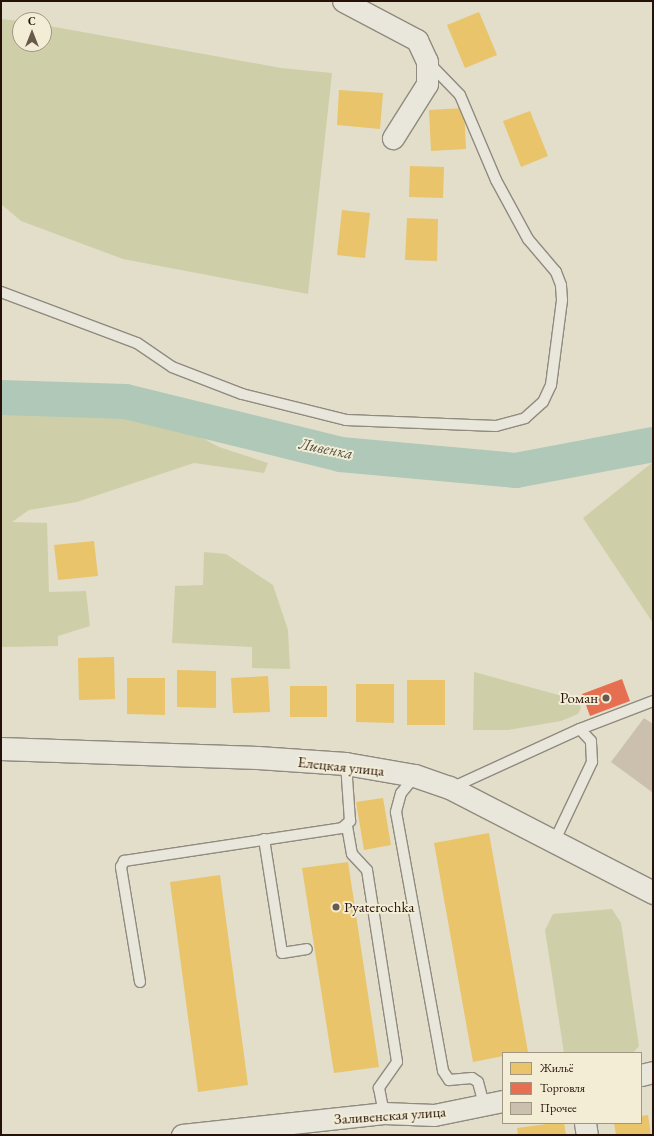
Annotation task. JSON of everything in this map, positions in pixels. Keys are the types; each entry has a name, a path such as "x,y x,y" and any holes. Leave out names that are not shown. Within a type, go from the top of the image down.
{"street":[{"path":"343,1 416,40 426,61 426,84 393,138"},
{"name":"Елецкая улица","path":"1,749 346,764 414,776 450,788 653,893"},
{"path":"642,1075 653,1072"},
{"name":"Заливенская улица","path":"182,1135 384,1113 434,1115 493,1103"},
{"path":"585,1124 587,1135"}],"lane":[{"path":"1,292 137,343 172,367 242,394 346,420 496,426 525,418 543,402 551,385 562,307 561,285 556,272 528,239 496,180 460,95 426,61"},
{"path":"450,788 580,729 653,701"},
{"path":"554,842 592,762 591,741 580,729"},
{"path":"346,764 347,826 352,854 367,870 396,1062 379,1088 384,1113"},
{"path":"414,776 401,793 396,812 443,1071 448,1080 472,1078 478,1082 493,1103"},
{"path":"140,982 121,868 124,861 347,826"},
{"path":"264,839 282,953 307,949"}],"green space":[{"path":"1,19 12,20 12,52 52,52 52,26 281,68 332,73 308,294 123,259 21,221 1,204"},
{"path":"1,406 65,407 167,419 219,447 268,463 264,473 194,463 77,502 29,510 12,522 47,523 49,592 86,591 90,626 58,636 58,646 1,647"},
{"path":"653,462 653,623 583,518"},
{"path":"204,552 226,554 273,585 288,630 290,669 252,668 252,647 172,643 175,586 203,585"},
{"path":"474,672 577,700 581,708 578,714 561,721 508,730 473,730"},
{"path":"612,909 621,923 639,1046 634,1052 564,1052 545,930 553,914"}],"building: Жильё":[{"path":"479,12 497,55 465,68 447,25"},
{"path":"339,90 383,93 380,129 337,125"},
{"path":"464,108 466,149 431,151 429,110"},
{"path":"530,111 548,156 521,167 503,121"},
{"path":"410,166 444,167 443,198 409,197"},
{"path":"342,210 370,213 365,258 337,255"},
{"path":"407,218 438,219 437,261 405,260"},
{"path":"94,541 98,576 58,580 54,545"},
{"path":"114,657 115,699 79,700 78,658"},
{"path":"177,670 216,671 216,708 177,707"},
{"path":"268,676 270,712 233,713 231,678"},
{"path":"127,678 165,678 165,715 127,714"},
{"path":"407,680 445,680 445,725 407,725"},
{"path":"356,684 394,684 394,723 356,722"},
{"path":"290,686 327,686 327,717 290,717"},
{"path":"383,798 391,845 364,850 356,802"},
{"path":"489,833 528,1052 502,1052 502,1056 473,1062 434,843"},
{"path":"348,862 379,1067 334,1073 302,868"},
{"path":"220,875 248,1085 198,1092 170,882"},
{"path":"648,1115 651,1135 616,1135 614,1124 642,1124 642,1116"},
{"path":"547,1124 564,1124 566,1135 518,1135 517,1128"}],"building: Торговля":[{"name":"Роман","path":"622,679 630,701 590,716 582,694"}],"building: Прочее":[{"path":"644,718 653,724 652,792 611,762"}],"waterway":[{"name":"Ливенка","path":"1,397 125,401 340,454 515,470 653,444"}],"place":[{"name":"Роман","path":"606,698"},
{"name":"Pyaterochka","path":"336,907"}]}
